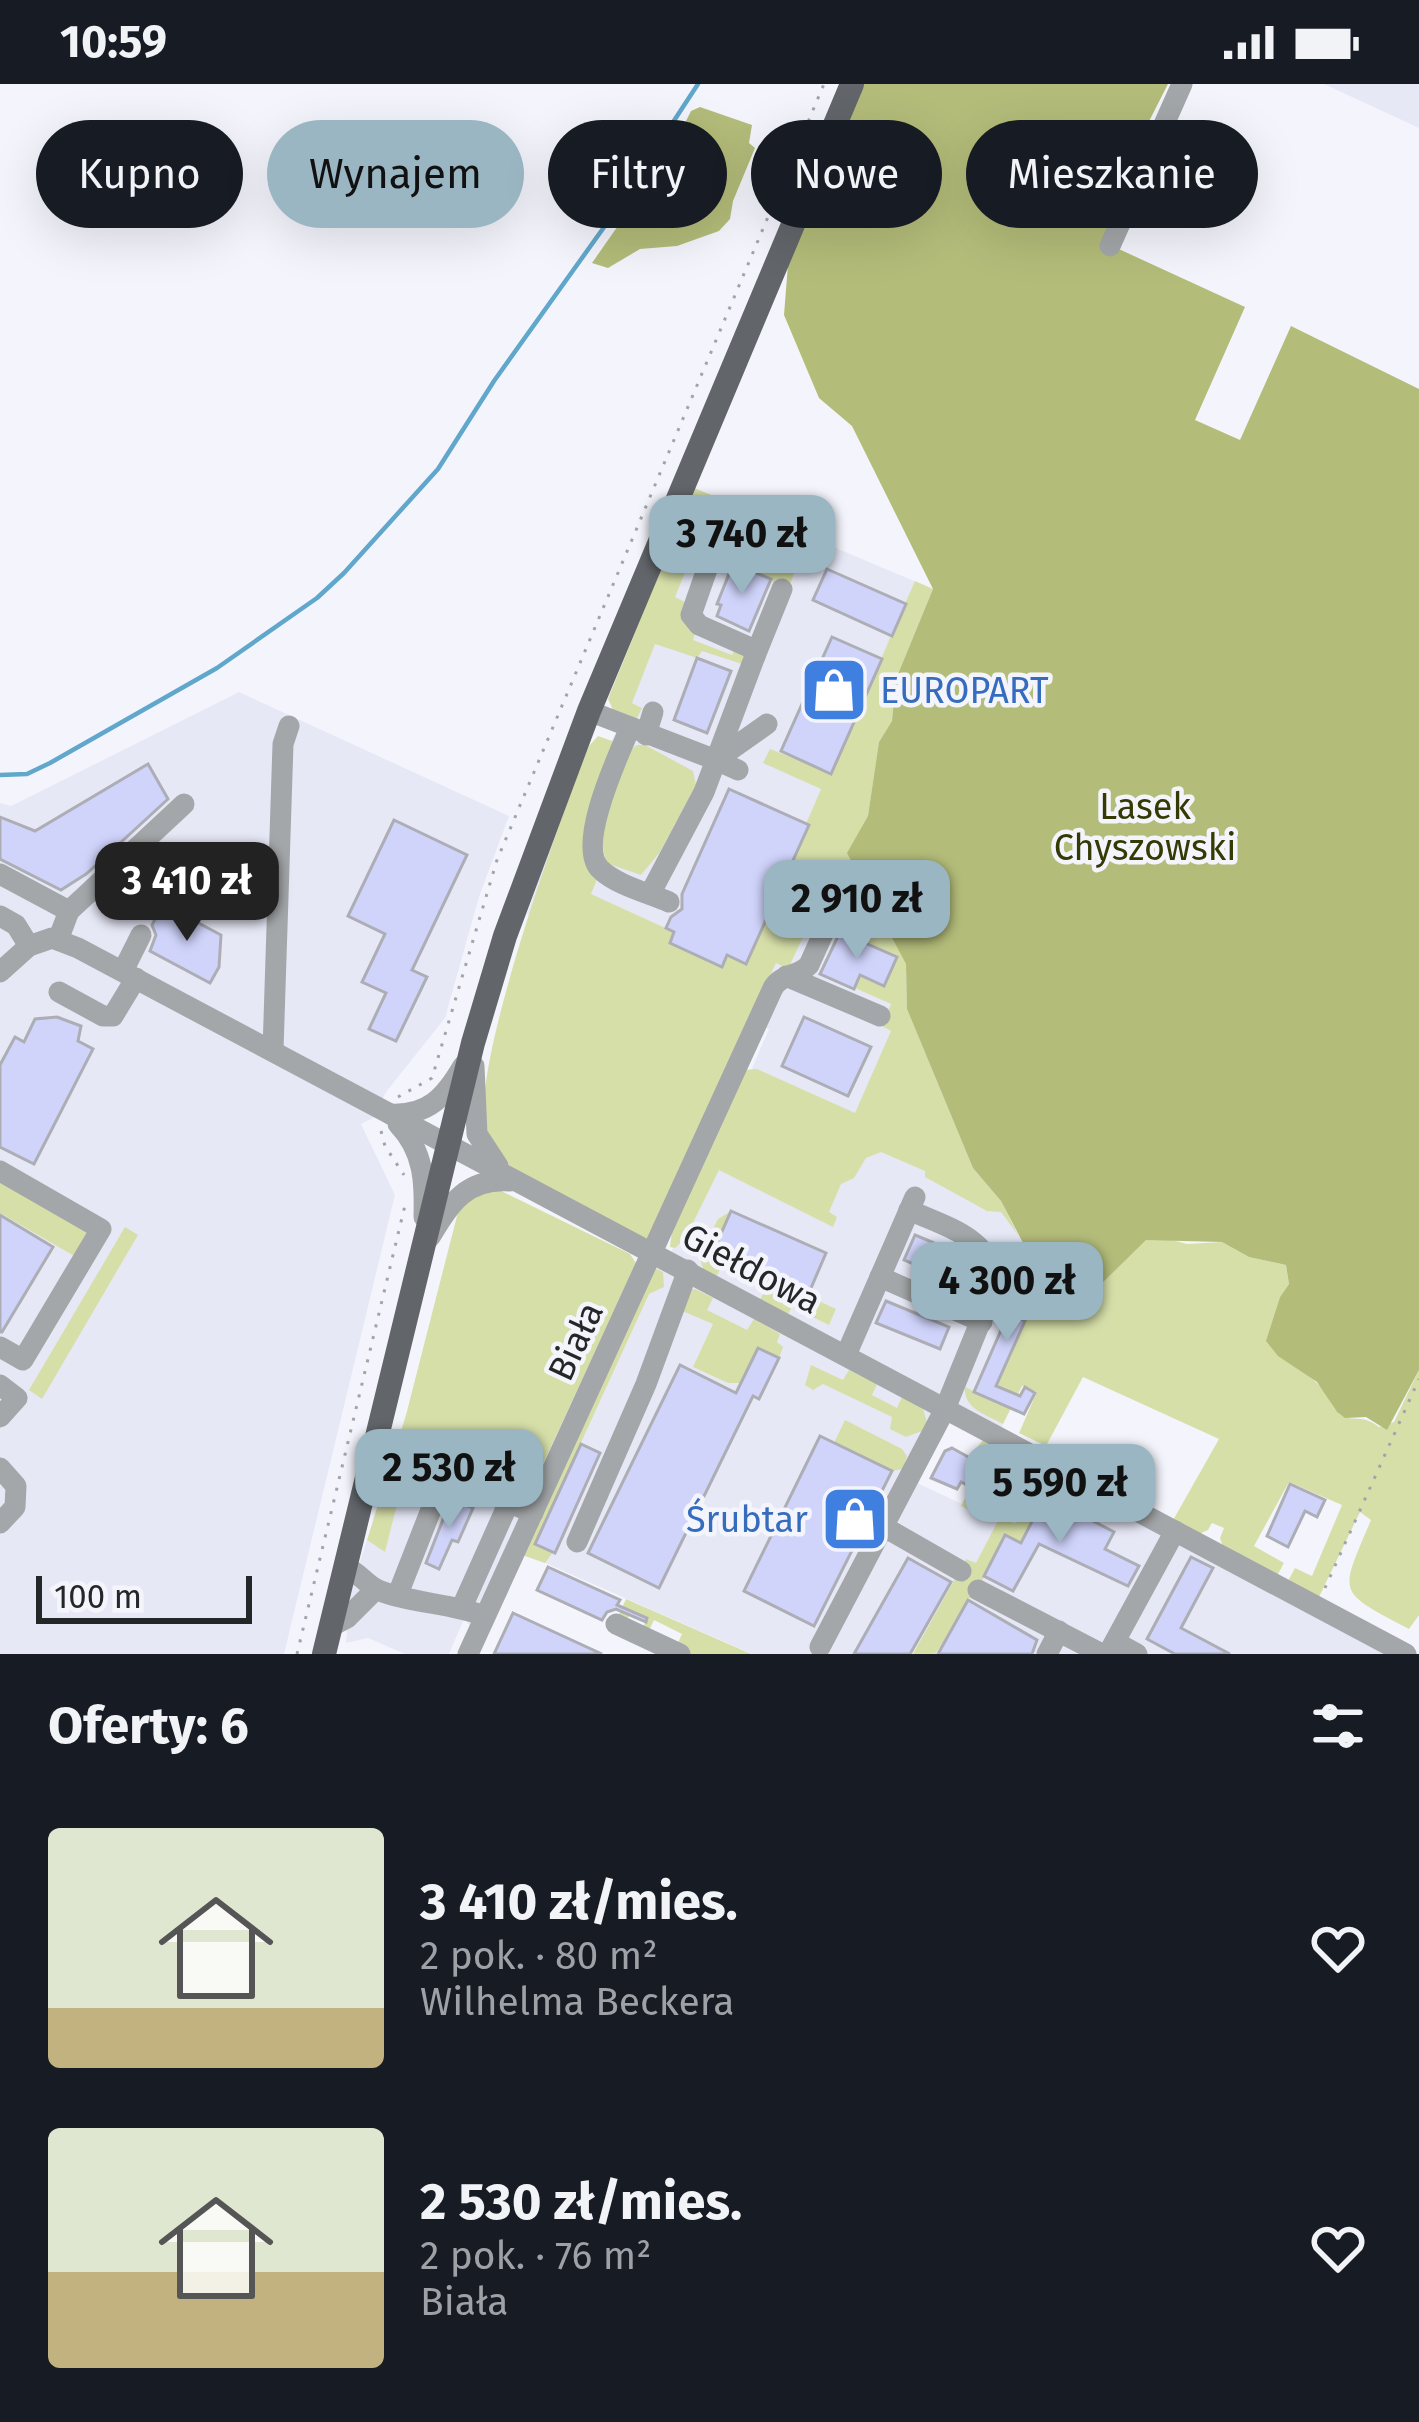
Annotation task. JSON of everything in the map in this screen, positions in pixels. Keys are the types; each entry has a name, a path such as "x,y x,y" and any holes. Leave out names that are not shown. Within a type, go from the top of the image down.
{"main road":[{"path":"324,1654 473,1043 525,876 589,711 852,84"}],"street":[{"path":"1110,246 1182,84"},
{"path":"712,555 691,615 699,625 752,648 755,656"},
{"path":"653,712 602,802 592,858 607,874 659,898 782,589"},
{"path":"589,711 738,770"},
{"path":"716,760 767,724"},
{"path":"273,1050 286,905 284,744 289,726"},
{"path":"0,972 29,946 58,940 69,911 184,804"},
{"path":"0,874 69,911"},
{"name":"Biała","path":"468,1654 773,988 809,965 847,883"},
{"path":"0,916 16,925 29,946"},
{"path":"59,992 103,1016 113,1016 141,935"},
{"name":"Giełdowa","path":"58,940 273,1050 320,1066 385,1113 1406,1654"},
{"path":"786,976 880,1016"},
{"path":"385,1113 418,1113 434,1105 461,1070 473,1043"},
{"path":"473,1043 477,1134 485,1150 517,1181"},
{"path":"385,1113 418,1153 423,1169 423,1248"},
{"path":"0,1171 101,1229 23,1360 0,1346"},
{"path":"423,1248 460,1193 481,1181 517,1181"},
{"path":"820,1647 945,1409 982,1322 994,1288 995,1273 987,1254 967,1236 912,1203 846,1355"},
{"path":"577,1542 646,1384 688,1270"},
{"path":"880,1276 982,1322"},
{"path":"0,1385 17,1398 0,1417"},
{"path":"0,1468 16,1486 15,1507 0,1523"},
{"path":"330,1627 387,1592 445,1474 532,1513"},
{"path":"462,1607 509,1502"},
{"path":"884,1527 961,1571"},
{"path":"1108,1650 1175,1531"},
{"path":"345,1567 387,1592 485,1616"},
{"path":"978,1590 1059,1631 1108,1650 1137,1654"},
{"path":"616,1624 680,1654"},
{"path":"1047,1654 1059,1631"}],"path":[{"path":"296,1654 410,1184 385,1146 385,1113 432,1078 496,860 824,84"},
{"path":"1316,1606 1419,1379"}],"shaded area":[{"path":"1324,84 1419,84 1419,128"},
{"path":"694,488 933,589 1001,1201 1042,1279 1044,1340 1000,1430 955,1405 915,1482 1009,1526 1044,1466 1396,1654 752,1654 516,1550 652,1251 668,1259 769,1029 527,914 552,841 616,733"},
{"path":"239,692 509,816 479,897 445,1018 386,1092 373,1118 361,1124 395,1195 284,1654 0,1654 0,803 11,806"},
{"path":"413,1436 531,1490 473,1629 464,1619 449,1654 405,1654 368,1638 346,1643 350,1591 367,1540 385,1551"}],"green space":[{"name":"Lasek Chyszowski","path":"861,84 1168,84 1150,120 966,120 966,228 1118,228 1110,245 1245,307 1195,420 1240,440 1291,326 1419,389 1419,1370 1387,1430 1366,1417 1345,1418 1317,1382 1278,1356 1266,1341 1289,1284 1286,1265 1249,1257 1222,1242 1146,1240 1090,1295 1079,1299 1056,1294 1042,1279 1001,1201 973,1168 907,1009 906,964 847,853 868,816 879,742 892,721 896,679 933,589 852,426 819,398 784,315 789,252 799,228 942,228 942,120 846,120"},
{"path":"700,107 751,125 751,158 727,222 727,120 686,120"},
{"path":"616,228 722,228 677,246 640,249 608,268 592,263"},
{"path":"694,488 825,541 822,550 804,544 789,588 695,548 675,597 685,602 696,631 693,640 732,655 736,646 743,650 745,665 702,651 697,658 655,644 632,703 642,708 636,720 614,712 608,699"},
{"path":"915,581 933,589 896,679 892,721 879,742 868,816 861,831 891,933 906,964 907,1009 973,1168 1001,1201 1018,1235 1001,1212 987,1211 925,1177 925,1171 881,1152 866,1158 854,1178 841,1184 829,1212 837,1217 833,1227 719,1170 686,1237 670,1247 672,1231 744,1070 757,1069 855,1113 891,1031 882,1026 891,1004 855,988 860,975 896,958 836,930 855,885 832,875 788,969 776,963 649,1238 643,1240 518,1174 499,1154 486,1129 484,1099 491,1054 521,940 589,746 598,736 615,742 599,874 591,894 674,932 671,944 722,966 727,955 746,964 821,789 763,763 770,749 831,773"},
{"path":"637,745 693,771 696,785 660,852 641,875 606,863 600,831 630,750"},
{"path":"0,1176 86,1227 76,1257 0,1213"},
{"path":"493,1187 630,1254 636,1263 531,1490 414,1437 385,1552 367,1540 406,1415 458,1212 464,1197"},
{"path":"731,1211 714,1252 836,1309 829,1325 792,1307 788,1314 760,1300 765,1290 721,1268 716,1277 704,1271 699,1256 718,1219"},
{"path":"125,1227 138,1235 42,1399 29,1390"},
{"path":"1145,1240 1187,1244 1222,1242 1249,1257 1286,1265 1289,1284 1280,1297 1267,1341 1319,1385 1343,1416 1379,1427 1394,1422 1419,1370 1419,1615 1409,1629 1368,1606 1351,1588 1353,1564 1371,1520 1360,1512 1319,1597 1288,1581 1295,1568 1312,1576 1342,1505 1289,1482 1254,1546 1284,1563 1277,1576 1223,1547 1224,1528 1212,1523 1197,1535 1172,1522 1219,1439 1083,1377 1046,1446 1019,1433 1037,1392 1022,1386 1003,1424 968,1401 965,1387 1003,1404 1008,1392 996,1386 1024,1321 1008,1313 1010,1304 1026,1290 1017,1287 1014,1247 1022,1244 1042,1279 1090,1295"},
{"path":"653,1267 663,1272 664,1287 649,1294 535,1543 553,1552 545,1563 522,1555"},
{"path":"695,1289 713,1298 707,1310 747,1330 754,1319 780,1334 779,1358 758,1348 741,1383 728,1383 693,1367 713,1324 680,1310"},
{"path":"811,1365 843,1380 849,1370 877,1384 872,1395 897,1408 902,1397 923,1409 927,1422 922,1431 906,1437 890,1429 892,1417 823,1384 813,1390 805,1385"},
{"path":"845,1420 902,1449 907,1456 903,1469 892,1471 834,1443"},
{"path":"983,1440 1033,1468 985,1518 961,1506 971,1487 996,1500 1007,1479 968,1458"},
{"path":"1043,1474 1106,1509 1099,1524 1045,1497 1021,1543 1005,1536 953,1627 953,1640 947,1637 935,1654 913,1654 966,1559 976,1563 1000,1517 1015,1524"},
{"path":"626,1599 751,1654 687,1654 676,1647 682,1634 654,1620 647,1635 641,1632 647,1618 631,1611 625,1625 616,1621"}],"building":[{"path":"733,564 771,579 749,631 717,616"},
{"path":"827,569 906,604 892,636 813,600"},
{"path":"832,637 882,659 831,774 781,751"},
{"path":"697,658 731,671 707,733 674,720"},
{"path":"148,764 168,799 102,854 104,858 86,874 61,890 0,859 0,817 35,831"},
{"path":"729,789 809,825 746,964 727,955 722,967 670,943 674,932 666,928 682,909 682,894"},
{"path":"394,820 467,855 412,970 427,977 396,1041 369,1029 386,993 362,982 385,934 348,916"},
{"path":"163,904 221,935 219,967 210,983 150,951 156,935 152,925"},
{"path":"840,932 897,957 884,986 860,975 854,989 820,974"},
{"path":"57,1017 81,1026 78,1041 93,1049 34,1164 0,1147 0,1065 15,1037 24,1042 35,1019"},
{"path":"804,1017 871,1047 848,1096 782,1066"},
{"path":"731,1211 826,1253 808,1295 713,1252"},
{"path":"0,1215 53,1247 2,1332 0,1332"},
{"path":"915,1235 956,1252 923,1268 904,1260"},
{"path":"1014,1247 1022,1257 1019,1287 1026,1290 1018,1317 1025,1321 996,1386 1020,1396 1025,1387 1035,1393 1024,1414 974,1392 1012,1305 1004,1302 1011,1271 1003,1251"},
{"path":"886,1301 949,1327 940,1349 876,1323"},
{"path":"758,1348 779,1358 759,1399 753,1396 659,1588 588,1553 680,1365 736,1393"},
{"path":"820,1436 892,1471 814,1626 744,1591"},
{"path":"581,1444 600,1453 555,1553 535,1544"},
{"path":"952,1448 1008,1479 996,1500 961,1482 957,1489 931,1478 945,1451"},
{"path":"1290,1484 1325,1500 1317,1517 1305,1511 1288,1547 1267,1536"},
{"path":"1045,1496 1114,1532 1105,1549 1139,1566 1128,1586 1039,1544 1013,1591 984,1576 1005,1535 1021,1543"},
{"path":"451,1499 473,1508 439,1569 426,1563"},
{"path":"1191,1557 1213,1568 1181,1628 1230,1654 1175,1654 1147,1639"},
{"path":"908,1558 951,1582 910,1654 854,1654"},
{"path":"548,1567 620,1600 617,1605 647,1618 646,1622 616,1609 602,1620 537,1590"},
{"path":"968,1600 1037,1640 1032,1654 938,1654"},
{"path":"513,1613 602,1654 494,1654"}],"waterway":[{"path":"0,775 27,774 50,763 217,668 317,598 344,573 438,469 698,84"}],"place":[{"name":"EUROPART","path":"834,690"},
{"name":"Śrubtar","path":"855,1519"}]}
